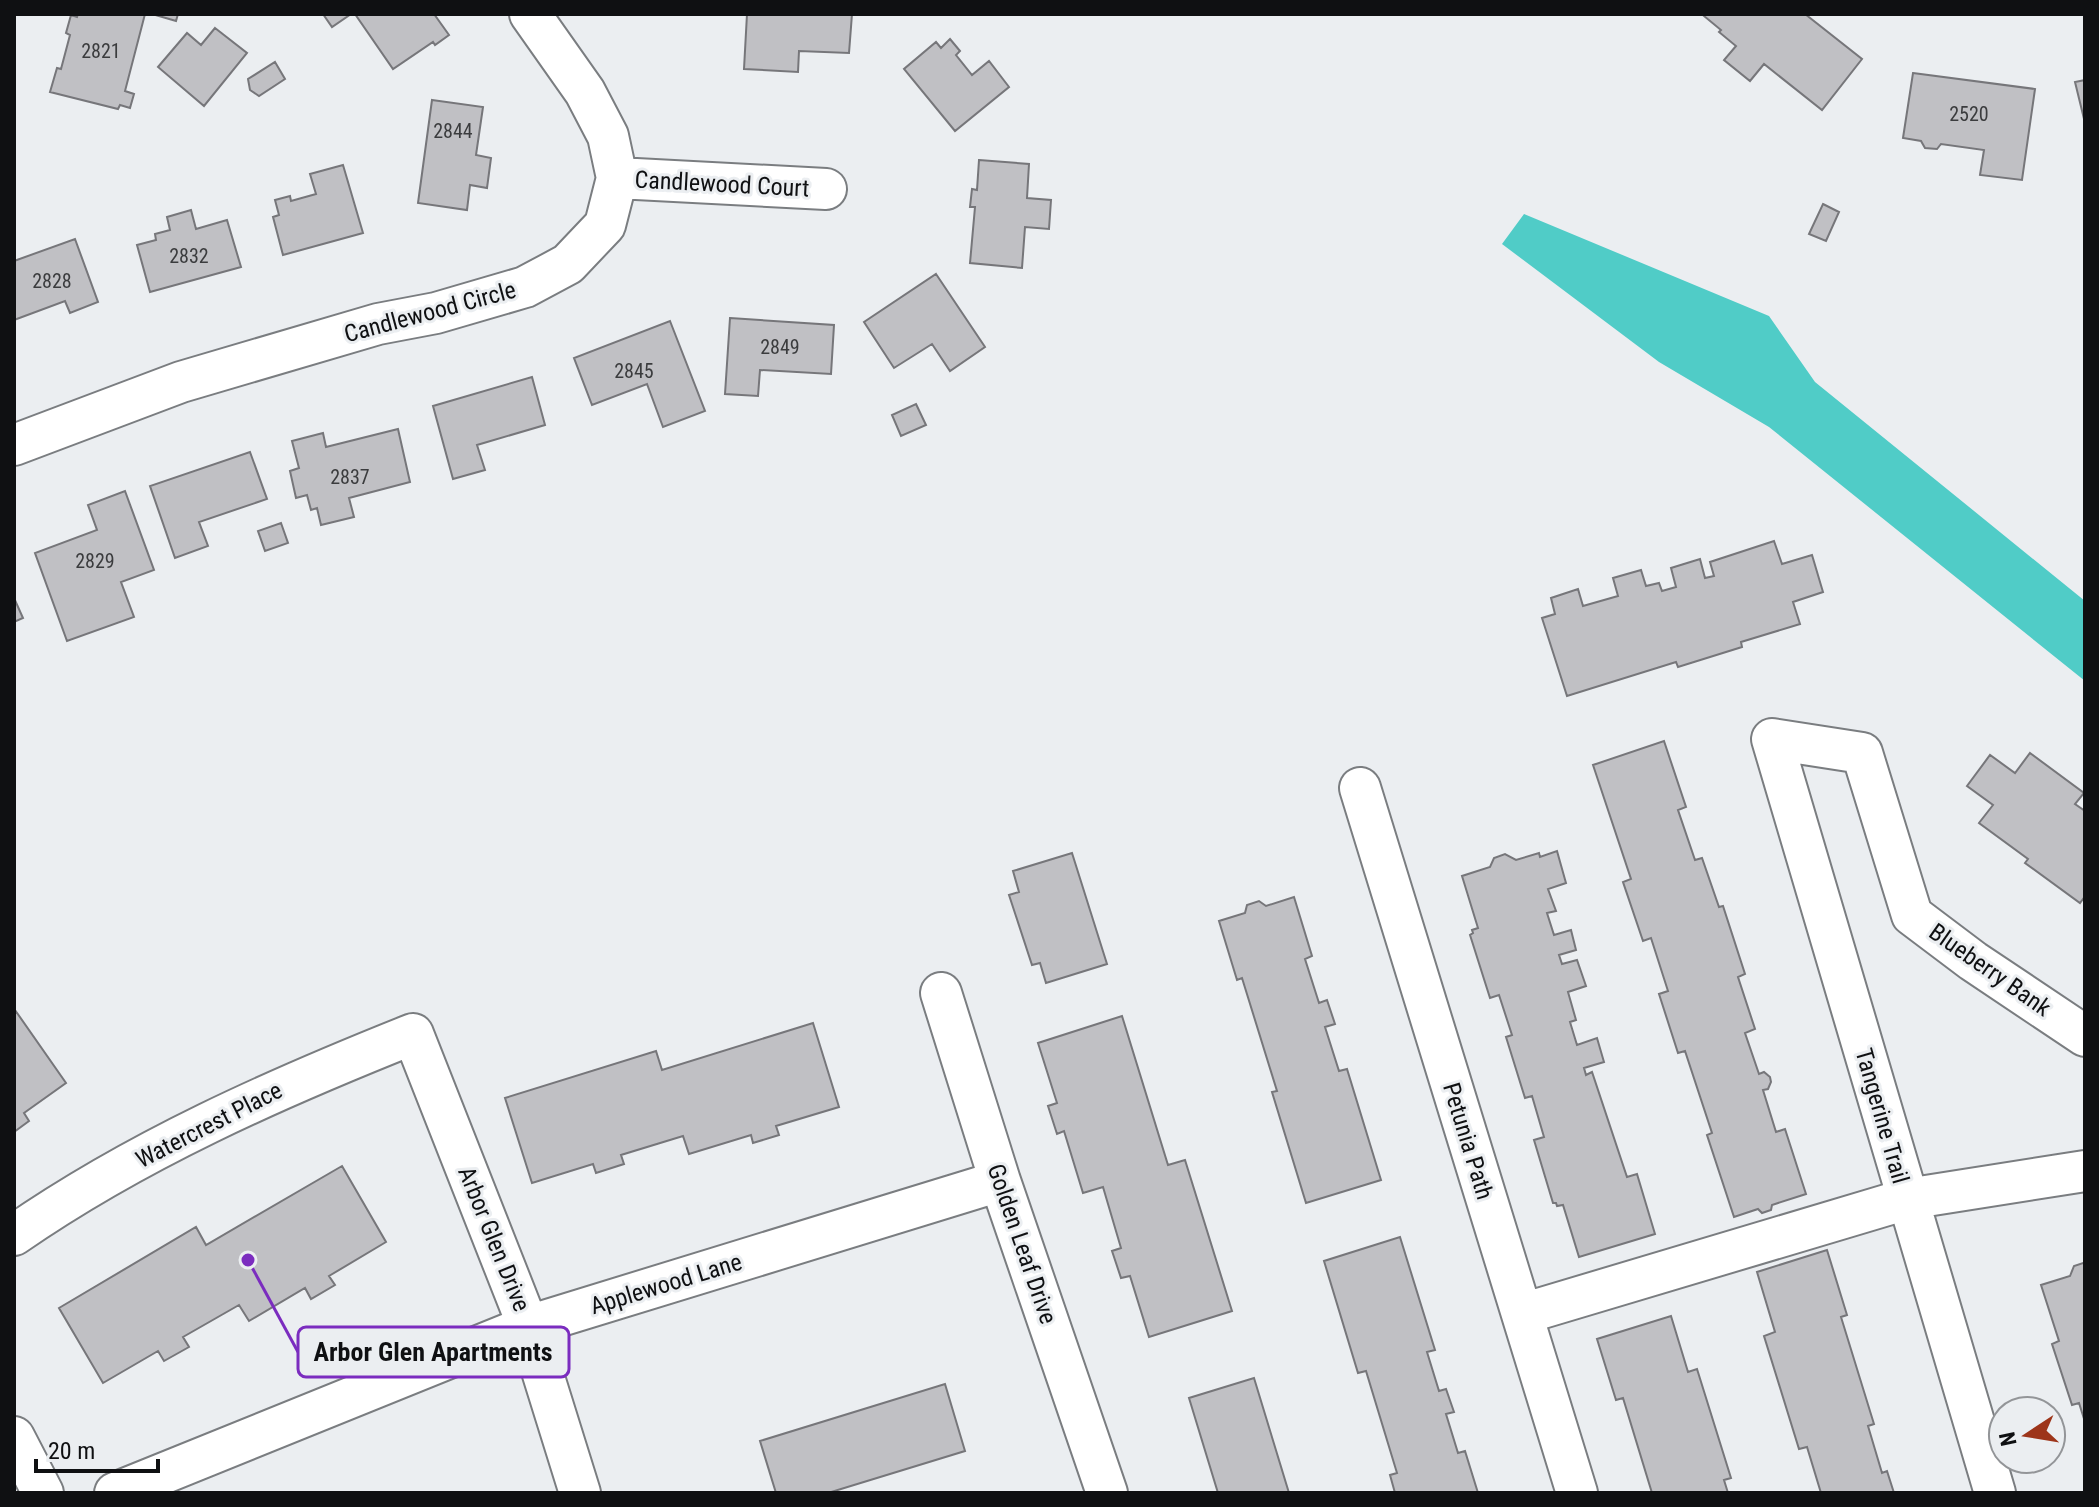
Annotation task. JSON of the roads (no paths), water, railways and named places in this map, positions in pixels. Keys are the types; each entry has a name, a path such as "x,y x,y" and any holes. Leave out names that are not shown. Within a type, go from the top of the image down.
{"street":[{"name":"Candlewood Circle","path":"14,445 181,382 378,324 436,313 525,287 568,264 605,225 617,178 608,136 585,92 530,14"},
{"name":"Candlewood Court","path":"617,178 826,189"},
{"name":"Blueberry Bank","path":"1772,739 1862,753 1912,915 1973,961 2085,1036"},
{"name":"Tangerine Trail","path":"1772,739 1995,1493"},
{"name":"Petunia Path","path":"1360,788 1577,1493"},
{"name":"Golden Leaf Drive","path":"941,993 1000,1181 1107,1493"},
{"name":"Watercrest Place","path":"14,1235 122,1169 226,1114 307,1076 413,1034"},
{"name":"Arbor Glen Drive","path":"413,1034 528,1326 580,1493"},
{"path":"1522,1314 1907,1199 2085,1171"},
{"name":"Applewood Lane","path":"115,1493 528,1326 1000,1181"},
{"path":"14,1437 43,1493"}],"water":[{"path":"1524,214 1769,316 1815,382 2085,601 2085,681 1769,427 1659,362 1502,244"}],"place":[{"name":"Arbor Glen Apartments","path":"248,1260"}]}
